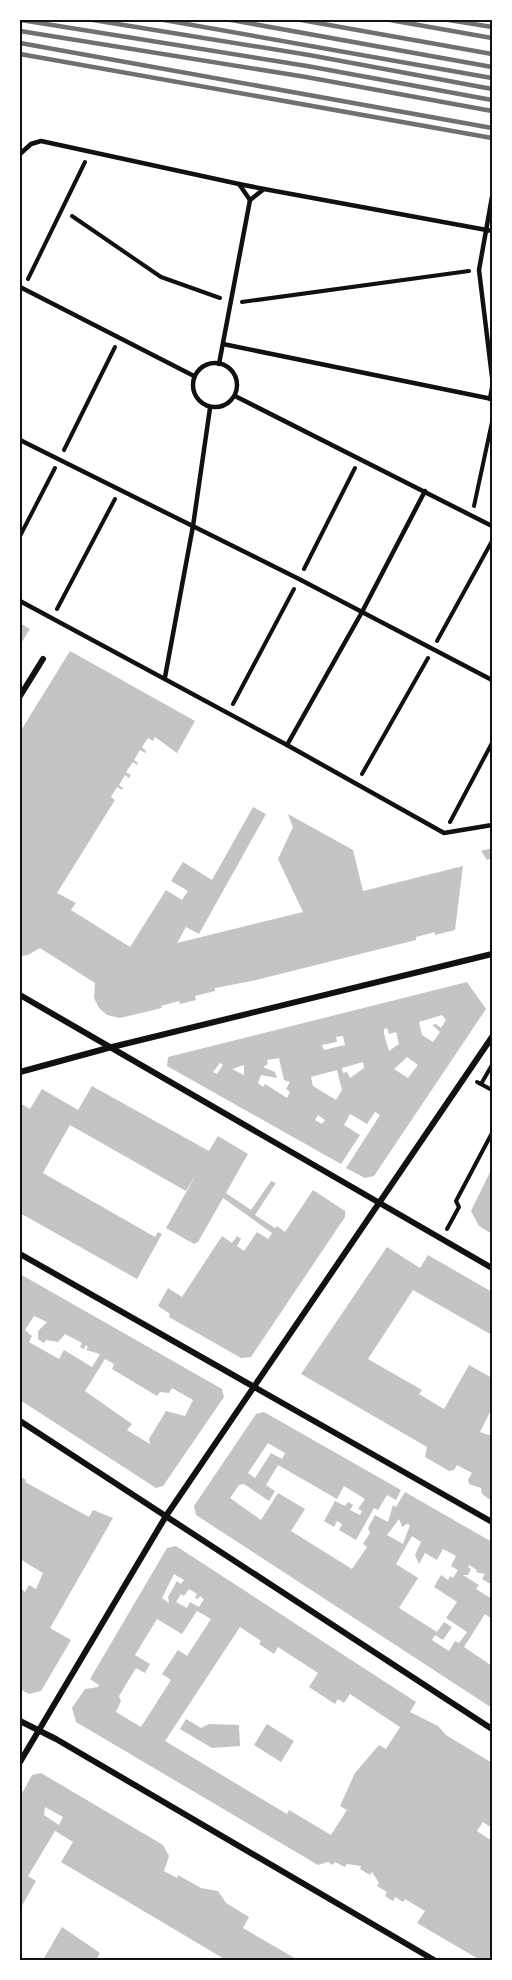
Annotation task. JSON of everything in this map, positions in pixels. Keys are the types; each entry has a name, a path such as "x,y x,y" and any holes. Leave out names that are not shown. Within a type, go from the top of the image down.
{"street":[{"path":"20,696 43,658"},
{"path":"20,1072 108,1048 492,954"},
{"path":"20,995 108,1048 492,1268"},
{"path":"20,1761 166,1516 492,1037"},
{"path":"20,1254 492,1522"},
{"path":"20,1421 492,1729"},
{"path":"20,1721 434,1960"}],"lane":[{"path":"20,154 31,144 41,141 264,189 492,231"},
{"path":"239,184 250,200"},
{"path":"219,363 250,200 264,189"},
{"path":"492,197 479,270 492,377"},
{"path":"21,288 194,376"},
{"path":"223,344 491,399 492,388"},
{"path":"219,363 230,369 235,376 237,387 235,396 229,403 210,408 194,395 194,376 205,365 219,363"},
{"path":"235,396 492,526"},
{"path":"165,677 193,526 210,408"},
{"path":"20,440 492,680"},
{"path":"287,745 362,612 425,492"},
{"path":"20,601 165,677 444,832 492,825"}],"path":[{"path":"21,288 90,153"},
{"path":"72,216 161,277 245,303 479,270"},
{"path":"20,536 120,338"},
{"path":"471,515 492,422"},
{"path":"52,618 120,490"},
{"path":"356,785 492,541"},
{"path":"444,832 492,743"},
{"path":"481,1084 492,1065"},
{"path":"466,1076 492,1090"},
{"path":"441,1239 459,1207 456,1201 492,1133"}],"building":[{"path":"20,623 30,629 20,645"},
{"path":"70,651 195,721 177,753 155,737 153,741 148,738 142,747 145,753 140,750 134,760 138,763 137,765 133,762 126,772 131,775 129,778 125,775 119,785 123,788 122,790 117,787 111,797 115,800 57,893 76,903 71,910 130,947 166,890 182,900 188,891 171,881 183,862 212,880 253,807 266,814 199,934 186,927 177,943 303,912 278,859 293,827 288,814 353,850 363,891 463,866 455,930 435,935 435,932 416,937 416,940 215,988 215,991 195,996 196,1000 180,1004 179,1001 161,1006 162,1008 120,1018 107,1015 99,1008 94,998 95,983 40,948 28,955 20,956 20,732"},
{"path":"492,848 492,858 487,860 481,851"},
{"path":"467,982 486,1009 374,1176 365,1178 346,1168 380,1115 375,1112 367,1124 350,1114 344,1125 360,1135 341,1164 167,1066 168,1057","holes":["442,1015 446,1020 441,1028 436,1024 432,1025 440,1032 433,1042 422,1035 419,1022","387,1028 389,1034 396,1032 399,1044 389,1051 384,1029","343,1036 345,1045 324,1050 322,1045 337,1042 336,1037","407,1057 418,1065 408,1078 394,1069","279,1058 284,1080 290,1082 286,1089 290,1092 287,1098 265,1084 263,1087 258,1083 261,1075 277,1078 275,1072 263,1067 268,1064 267,1060","363,1062 364,1068 350,1078 347,1072 343,1073 342,1068","220,1063 223,1065 217,1074 213,1072","244,1065 244,1075 232,1069","337,1070 342,1090 336,1100 313,1086 311,1077","318,1115 325,1120 322,1124 315,1120"]},
{"path":"92,1086 209,1151 218,1136 248,1154 226,1193 251,1210 271,1181 276,1183 255,1215 275,1228 277,1226 285,1232 313,1190 345,1211 345,1217 251,1357 241,1358 169,1317 170,1314 158,1306 168,1288 182,1297 222,1236 232,1243 237,1236 241,1239 237,1246 244,1251 257,1232 268,1239 272,1233 223,1198 198,1242 194,1244 166,1228 197,1173 186,1191 70,1125 54,1153 43,1173 155,1237 158,1232 162,1234 137,1279 20,1213 20,1103 30,1109 42,1089 78,1110"},
{"path":"492,1168 492,1234 479,1226 471,1211"},
{"path":"387,1247 420,1268 428,1255 492,1292 492,1335 413,1290 368,1359 422,1390 419,1394 444,1409 469,1365 492,1378 492,1408 480,1432 492,1436 492,1501 482,1494 481,1488 469,1484 468,1480 472,1473 457,1465 454,1470 449,1471 425,1457 427,1447 301,1374"},
{"path":"20,1274 222,1389 224,1397 163,1486 156,1488 20,1400","holes":["34,1316 47,1322 38,1331 38,1339 44,1343 46,1340 58,1342 65,1334 82,1343 80,1347 84,1349 86,1345 88,1347 86,1350 100,1354 92,1367 64,1350 59,1359 29,1342 32,1336 25,1330","105,1359 114,1364 112,1369 157,1396 160,1392 169,1393 172,1388 193,1400 185,1416 166,1411 149,1439 150,1444 127,1430 132,1424 85,1391"]},
{"path":"264,1412 401,1490 396,1500 387,1495 378,1510 374,1508 356,1540 339,1530 342,1524 337,1521 334,1527 324,1521 335,1501 345,1506 348,1502 353,1505 350,1510 360,1515 362,1511 358,1509 365,1499 344,1486 337,1499 278,1465 266,1485 275,1491 269,1501 244,1484 239,1485 230,1498 261,1520 278,1493 305,1509 291,1531 352,1569 367,1547 363,1544 370,1533 368,1528 375,1515 388,1522 393,1505 396,1507 405,1492 492,1542 492,1585 482,1579 485,1574 476,1572 477,1570 469,1565 471,1569 468,1575 463,1575 479,1585 476,1589 492,1599 492,1619 485,1614 464,1647 492,1666 492,1708 196,1515 194,1506 256,1414","holes":["268,1443 285,1453 282,1459 271,1453 255,1478 248,1473","399,1519 402,1527 410,1525 403,1544 387,1535","412,1536 421,1542 415,1555 419,1564 425,1553 437,1560 443,1549 456,1556 451,1566 458,1570 453,1578 450,1576 448,1580 441,1575 434,1587 457,1602 446,1618 467,1632 459,1643 455,1641 449,1651 432,1640 435,1635 443,1640 452,1627 444,1622 437,1632 399,1608 418,1578 396,1564"]},
{"path":"20,1476 26,1480 25,1482 89,1517 93,1510 113,1518 50,1628 71,1640 41,1691 29,1694 20,1689 20,1588 25,1592 29,1585 36,1589 43,1573 20,1559"},
{"path":"176,1546 416,1702 410,1712 438,1726 446,1735 492,1763 492,1828 483,1822 477,1831 492,1841 492,1960 480,1960 417,1923 425,1911 405,1899 403,1902 395,1897 393,1901 385,1896 387,1892 377,1886 379,1883 372,1872 370,1875 360,1869 361,1866 347,1864 345,1867 335,1862 333,1865 328,1862 318,1865 76,1722 72,1708 85,1689 98,1687 99,1685 90,1679 167,1548","holes":["174,1574 184,1580 181,1584 177,1581 168,1597 169,1603 162,1598","189,1589 197,1594 195,1598 198,1599 200,1596 204,1599 199,1607 190,1602 187,1608 176,1602 181,1594 184,1596","197,1611 211,1619 187,1656 178,1650 162,1674 171,1680 141,1727 116,1712 121,1701 119,1696 136,1668 145,1673 150,1664 135,1655 157,1619 182,1634","240,1627 261,1641 259,1644 274,1654 278,1647 318,1673 309,1687 335,1704 338,1699 344,1703 350,1694 400,1727 386,1749 379,1745 355,1773 340,1806 347,1810 331,1835 289,1810 287,1814 165,1741"]},
{"path":"186,1719 201,1728 209,1724 239,1725 240,1746 212,1748 180,1729"},
{"path":"267,1724 294,1741 281,1762 254,1745"},
{"path":"41,1773 163,1845 169,1856 164,1871 177,1878 178,1875 201,1888 218,1891 226,1903 249,1917 243,1928 298,1960 226,1960 61,1862 73,1842 55,1831 28,1876 36,1881 20,1909 20,1797 32,1775","holes":["45,1807 63,1817 59,1825 44,1815"]},
{"path":"62,1927 100,1953 96,1960 43,1960"}],"railway":[{"path":"21,20 307,66 492,100"},
{"path":"93,20 309,55 492,89"},
{"path":"164,20 492,78"},
{"path":"231,20 492,67"},
{"path":"301,20 492,54"},
{"path":"390,20 492,38"},
{"path":"449,20 492,27"},
{"path":"20,31 306,77 492,111"},
{"path":"20,43 492,128"},
{"path":"20,54 492,138"}]}
